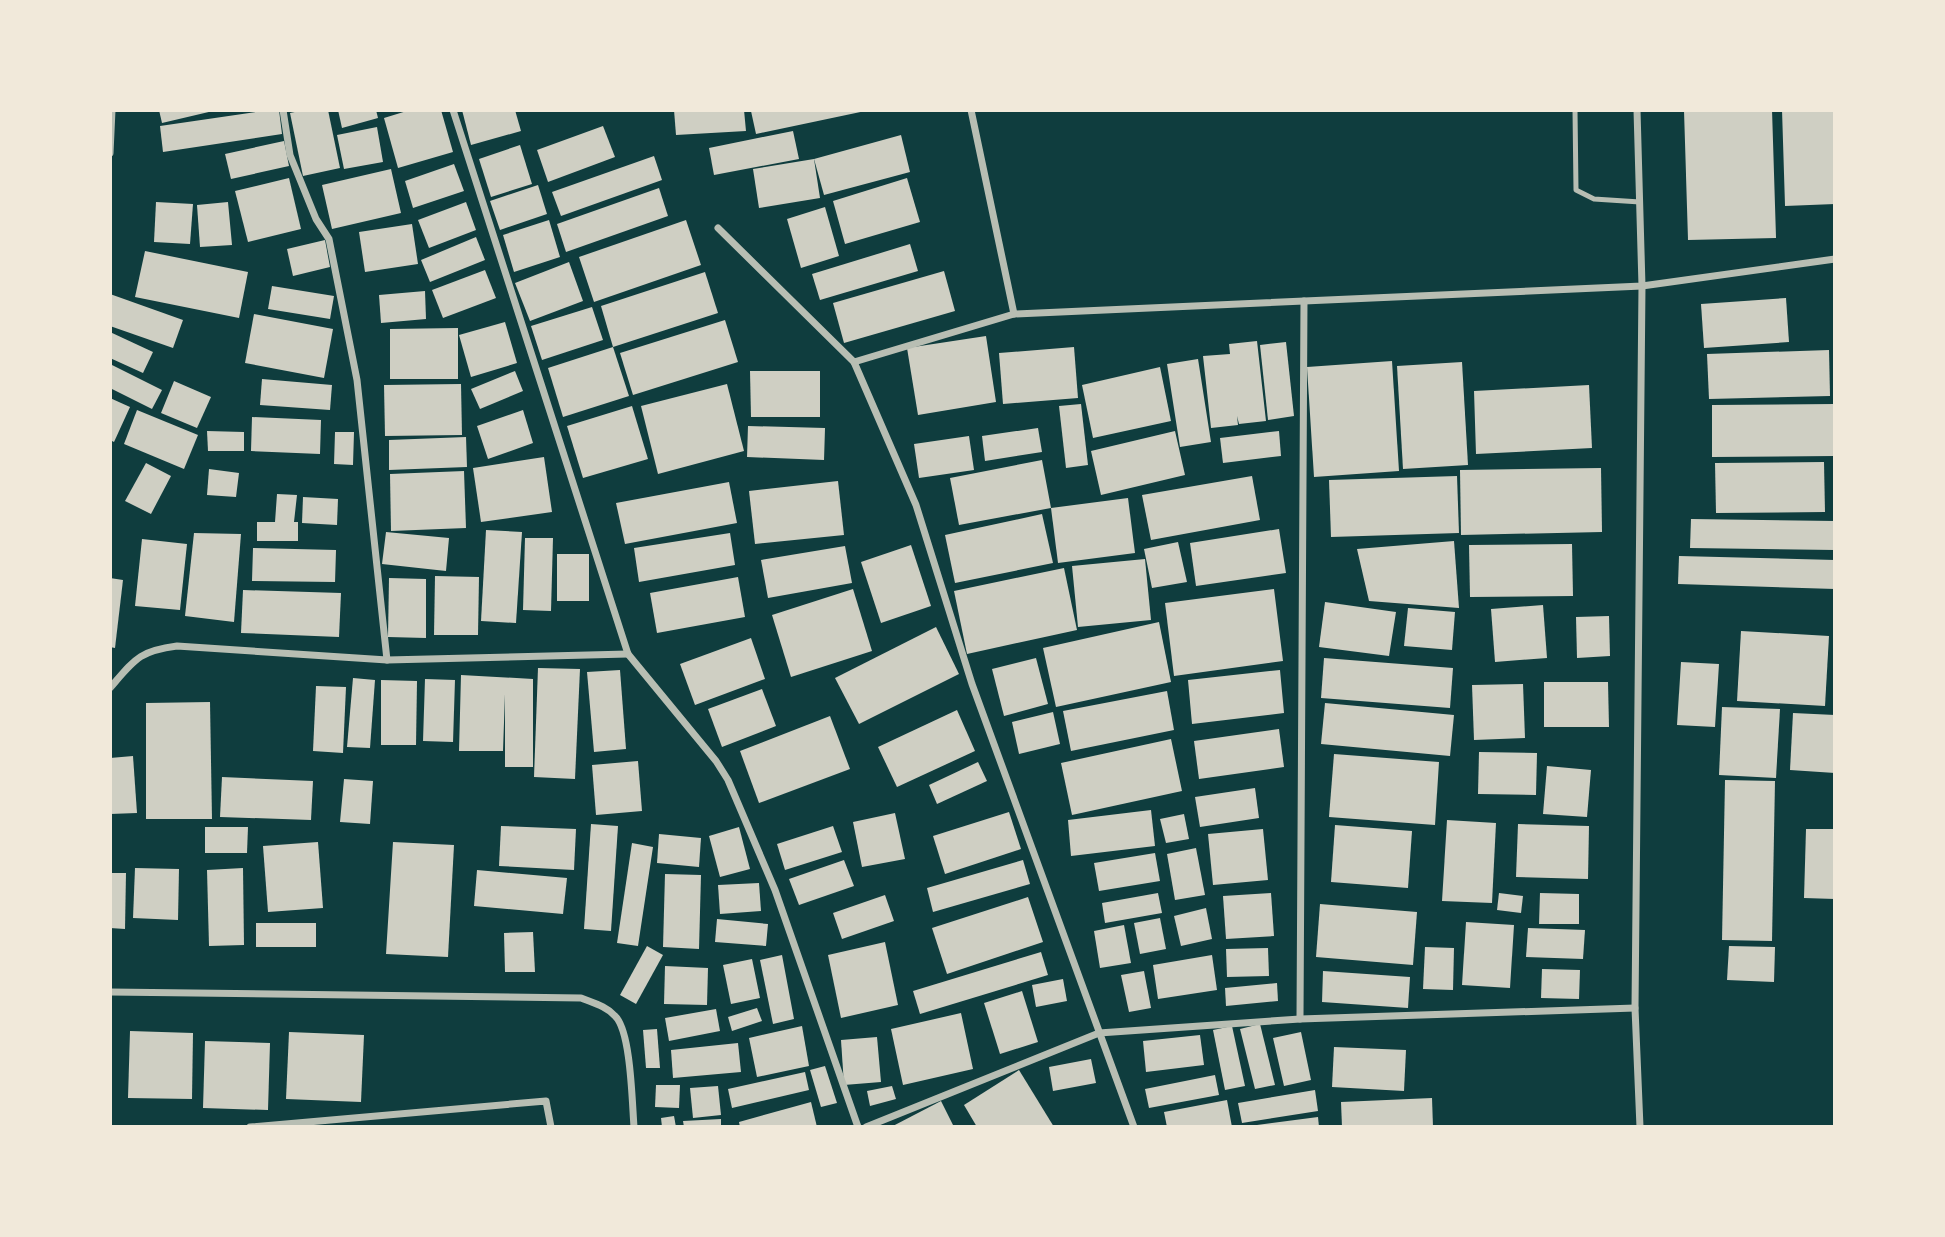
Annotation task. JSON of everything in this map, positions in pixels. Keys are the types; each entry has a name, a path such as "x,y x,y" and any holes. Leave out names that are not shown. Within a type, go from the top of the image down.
{"street":[{"path":"110,153 112,110"},
{"path":"283,110 290,155 316,219 329,239 352,355 387,660"},
{"path":"453,110 628,654 716,761 727,780 775,890 858,1127"},
{"path":"971,110 1014,314"},
{"path":"1637,110 1642,286 1635,1008 1640,1127"},
{"path":"718,228 854,362 916,505 972,684 1134,1127"},
{"path":"854,362 1014,314 1642,286 1835,259"},
{"path":"1300,1019 1304,301"},
{"path":"110,688 135,659 152,649 177,646 387,660 628,654"},
{"path":"110,992 582,998 603,1007 617,1017 625,1034 634,1127"},
{"path":"866,1127 1099,1033 1300,1019 1635,1008"},
{"path":"250,1127 546,1101 551,1127"}],"lane":[{"path":"1575,110 1576,190 1594,199 1640,202"}],"building":[{"path":"159,110 212,110 213,111 162,123"},
{"path":"279,110 282,134 163,152 160,126"},
{"path":"328,110 340,168 303,176 290,113"},
{"path":"338,110 376,110 378,118 342,128"},
{"path":"410,110 441,110 453,152 398,168 384,118"},
{"path":"462,110 515,110 521,131 471,145"},
{"path":"674,110 744,110 746,131 676,135"},
{"path":"753,110 870,110 756,134 751,111"},
{"path":"1684,110 1772,110 1776,238 1688,240"},
{"path":"1782,110 1835,110 1835,204 1785,206"},
{"path":"603,126 615,157 548,182 537,150"},
{"path":"377,127 383,162 344,169 337,135"},
{"path":"793,131 799,159 714,175 709,148"},
{"path":"901,135 910,172 824,195 814,159"},
{"path":"284,141 289,166 231,179 225,154"},
{"path":"520,145 532,184 491,197 479,159"},
{"path":"654,156 662,180 561,216 552,192"},
{"path":"814,159 820,198 759,208 753,169"},
{"path":"454,164 464,191 413,208 405,181"},
{"path":"391,169 401,213 332,229 322,185"},
{"path":"289,178 301,229 248,242 235,191"},
{"path":"907,178 920,222 845,244 833,201"},
{"path":"538,185 547,214 500,230 490,201"},
{"path":"659,188 668,216 566,252 557,224"},
{"path":"156,202 193,204 190,244 154,242"},
{"path":"228,202 232,245 200,247 197,205"},
{"path":"466,202 476,230 429,248 418,220"},
{"path":"825,207 839,256 801,268 787,219"},
{"path":"549,220 560,257 514,272 503,235"},
{"path":"686,220 701,265 594,302 579,257"},
{"path":"412,224 418,264 365,272 359,232"},
{"path":"476,237 485,260 430,282 421,260"},
{"path":"325,240 330,267 293,276 287,249"},
{"path":"910,244 918,271 820,300 812,274"},
{"path":"145,251 248,272 239,318 135,297"},
{"path":"569,262 583,301 530,321 515,283"},
{"path":"485,270 496,298 443,318 432,290"},
{"path":"944,271 955,311 844,343 833,303"},
{"path":"705,272 718,313 613,347 601,306"},
{"path":"272,286 334,296 330,319 268,309"},
{"path":"425,291 426,319 381,323 379,295"},
{"path":"110,294 183,320 173,348 110,326"},
{"path":"1786,298 1789,342 1704,348 1701,304"},
{"path":"592,307 603,340 542,360 531,326"},
{"path":"254,314 333,329 324,378 245,363"},
{"path":"725,320 738,362 633,395 620,353"},
{"path":"505,322 517,363 471,377 459,335"},
{"path":"458,328 458,379 390,379 390,329"},
{"path":"110,332 153,352 143,373 110,358"},
{"path":"986,336 996,402 918,415 907,348"},
{"path":"1257,341 1266,421 1239,424 1237,416 1238,425 1211,428 1203,356 1230,354 1229,344"},
{"path":"1286,342 1294,416 1268,420 1260,345"},
{"path":"613,347 629,396 563,417 548,368"},
{"path":"1074,347 1078,398 1003,404 999,353"},
{"path":"1829,350 1830,396 1709,399 1707,354"},
{"path":"1198,359 1211,442 1180,447 1167,364"},
{"path":"1392,361 1399,471 1314,477 1307,367"},
{"path":"1462,362 1468,465 1403,469 1397,366"},
{"path":"110,364 162,390 152,409 110,388"},
{"path":"1160,367 1171,421 1093,438 1082,385"},
{"path":"515,371 523,391 480,409 471,389"},
{"path":"750,371 820,371 820,417 751,417"},
{"path":"262,379 332,385 330,410 260,405"},
{"path":"174,381 211,397 197,428 161,413"},
{"path":"461,384 462,435 385,436 384,385"},
{"path":"727,384 744,451 658,474 641,406"},
{"path":"1589,385 1592,448 1476,454 1474,391"},
{"path":"110,398 130,407 114,442 110,440"},
{"path":"1081,404 1088,465 1066,468 1059,406"},
{"path":"1835,404 1835,456 1712,457 1712,405"},
{"path":"632,406 648,459 583,478 567,426"},
{"path":"137,410 198,435 184,469 124,444"},
{"path":"523,410 533,443 488,459 477,426"},
{"path":"252,417 321,420 320,454 251,451"},
{"path":"748,426 825,428 824,460 747,457"},
{"path":"1038,428 1042,452 985,461 982,436"},
{"path":"207,431 244,432 244,451 208,451"},
{"path":"1175,431 1185,475 1101,495 1091,451"},
{"path":"1279,431 1281,456 1223,463 1220,438"},
{"path":"335,432 354,432 353,465 334,464"},
{"path":"969,436 974,470 919,478 914,444"},
{"path":"466,437 467,467 389,470 389,440"},
{"path":"544,457 552,512 481,522 473,468"},
{"path":"1042,460 1051,508 959,525 950,478"},
{"path":"1824,462 1825,512 1716,513 1715,463"},
{"path":"146,463 171,476 151,514 125,501"},
{"path":"1601,468 1602,532 1461,535 1460,470"},
{"path":"209,469 239,473 236,497 207,495"},
{"path":"464,471 466,528 391,531 390,474"},
{"path":"1252,476 1260,520 1151,540 1142,495"},
{"path":"1457,476 1459,533 1331,537 1329,480"},
{"path":"838,481 844,535 755,544 749,491"},
{"path":"729,482 737,523 625,544 616,503"},
{"path":"277,494 297,495 294,522 298,522 298,541 257,541 257,522 275,522"},
{"path":"303,497 338,499 337,525 302,523"},
{"path":"1128,498 1135,553 1058,563 1051,508"},
{"path":"1042,514 1053,563 955,583 945,535"},
{"path":"1691,519 1835,521 1835,550 1690,548"},
{"path":"1279,529 1286,573 1196,586 1190,543"},
{"path":"486,530 522,532 516,623 481,621"},
{"path":"386,532 449,538 446,571 382,564"},
{"path":"194,533 241,534 234,622 185,616"},
{"path":"730,533 735,565 639,582 634,548"},
{"path":"525,538 553,538 551,611 523,610"},
{"path":"142,539 187,544 180,610 135,606"},
{"path":"1454,541 1459,608 1369,601 1357,549"},
{"path":"1178,542 1187,582 1152,588 1144,549"},
{"path":"1572,544 1573,596 1470,597 1469,545"},
{"path":"911,545 931,606 881,623 861,562"},
{"path":"845,546 852,583 768,598 761,560"},
{"path":"253,548 336,550 335,582 252,581"},
{"path":"557,554 589,554 589,601 557,601"},
{"path":"1679,556 1835,560 1835,589 1678,584"},
{"path":"1145,559 1151,620 1078,627 1072,566"},
{"path":"1064,568 1077,630 967,654 954,591"},
{"path":"435,576 479,577 478,635 434,635"},
{"path":"738,577 745,617 657,633 650,593"},
{"path":"110,578 123,580 115,648 110,647"},
{"path":"389,578 426,579 426,638 388,637"},
{"path":"853,589 872,651 791,677 772,615"},
{"path":"1274,589 1283,661 1174,676 1165,603"},
{"path":"243,590 341,593 339,637 241,633"},
{"path":"1325,602 1396,612 1389,656 1319,647"},
{"path":"1543,605 1547,658 1495,662 1491,609"},
{"path":"1408,608 1455,612 1452,650 1404,646"},
{"path":"1609,616 1610,656 1577,658 1576,617"},
{"path":"1159,622 1171,682 1056,707 1043,648"},
{"path":"936,627 959,674 859,724 835,678"},
{"path":"1741,631 1829,636 1825,706 1737,701"},
{"path":"751,638 765,679 695,705 680,664"},
{"path":"1036,658 1048,704 1004,716 992,669"},
{"path":"1324,658 1453,668 1450,708 1321,698"},
{"path":"1681,662 1719,664 1715,727 1677,725"},
{"path":"538,668 580,669 575,779 534,777"},
{"path":"620,670 626,749 594,752 587,672"},
{"path":"1280,670 1284,713 1192,724 1188,680"},
{"path":"461,675 533,679 533,767 505,767 505,694 503,751 459,751"},
{"path":"353,678 375,680 370,748 347,747"},
{"path":"425,679 455,680 453,742 423,741"},
{"path":"381,680 417,681 416,745 381,745"},
{"path":"1544,682 1608,682 1609,727 1544,727"},
{"path":"1523,684 1525,738 1474,740 1472,685"},
{"path":"316,686 346,687 343,753 313,751"},
{"path":"762,689 776,726 722,747 708,709"},
{"path":"1167,691 1174,730 1071,751 1063,711"},
{"path":"210,702 212,819 146,819 146,703"},
{"path":"1325,703 1454,715 1450,756 1321,744"},
{"path":"1722,707 1780,709 1776,778 1719,775"},
{"path":"957,710 975,751 897,787 878,747"},
{"path":"1053,712 1060,744 1019,754 1012,722"},
{"path":"1793,713 1835,715 1835,773 1790,770"},
{"path":"830,716 850,769 759,803 740,751"},
{"path":"1279,729 1284,767 1199,779 1194,741"},
{"path":"1171,739 1182,791 1072,815 1061,763"},
{"path":"1479,752 1537,753 1536,795 1478,794"},
{"path":"1334,754 1439,762 1435,825 1329,817"},
{"path":"133,756 137,813 110,814 110,758"},
{"path":"638,761 642,811 596,815 592,765"},
{"path":"978,762 987,781 937,804 929,785"},
{"path":"1547,766 1591,770 1587,817 1543,814"},
{"path":"222,777 313,781 311,820 220,817"},
{"path":"344,779 373,781 370,824 340,822"},
{"path":"1725,780 1775,781 1772,941 1722,940"},
{"path":"1255,788 1259,818 1200,827 1195,797"},
{"path":"1151,810 1155,846 1071,856 1068,820"},
{"path":"1009,812 1021,849 945,874 933,836"},
{"path":"895,813 905,859 862,867 853,822"},
{"path":"1184,814 1189,839 1166,843 1160,819"},
{"path":"1447,820 1496,823 1492,903 1442,901"},
{"path":"591,824 618,826 611,931 584,929"},
{"path":"1518,824 1589,826 1588,879 1516,877"},
{"path":"1335,825 1412,831 1408,888 1331,882"},
{"path":"501,826 576,829 574,870 499,866"},
{"path":"833,826 842,852 785,870 777,844"},
{"path":"205,827 248,827 247,853 205,853"},
{"path":"739,827 750,869 720,877 709,836"},
{"path":"1263,829 1268,880 1213,885 1208,834"},
{"path":"1806,829 1835,829 1835,899 1804,898"},
{"path":"659,834 701,838 699,867 657,863"},
{"path":"318,842 323,908 268,912 263,846"},
{"path":"393,842 454,845 448,957 386,954"},
{"path":"632,843 653,847 638,946 617,943"},
{"path":"1196,848 1205,895 1175,900 1167,854"},
{"path":"1155,853 1160,881 1099,891 1094,863"},
{"path":"844,860 854,886 799,905 789,879"},
{"path":"1023,860 1030,884 933,912 927,888"},
{"path":"135,868 179,869 178,920 133,918"},
{"path":"243,868 244,945 209,946 207,870"},
{"path":"477,870 567,878 563,914 474,906"},
{"path":"110,873 126,873 125,929 110,928"},
{"path":"665,874 701,875 699,949 663,947"},
{"path":"759,883 761,911 720,914 718,885"},
{"path":"1158,893 1162,913 1105,923 1102,903"},
{"path":"1271,893 1274,936 1226,939 1223,896"},
{"path":"1499,893 1523,896 1521,913 1497,910"},
{"path":"1540,893 1579,894 1579,924 1539,924"},
{"path":"885,895 894,921 842,939 833,913"},
{"path":"1028,897 1043,942 947,974 932,928"},
{"path":"1320,904 1417,912 1413,965 1316,957"},
{"path":"1206,908 1212,939 1181,946 1174,916"},
{"path":"1160,918 1166,949 1140,954 1134,923"},
{"path":"717,919 768,924 766,946 715,942"},
{"path":"1466,922 1514,925 1510,988 1462,985"},
{"path":"256,923 316,923 316,947 256,947"},
{"path":"1124,925 1131,963 1100,968 1094,931"},
{"path":"1528,928 1585,930 1583,959 1526,957"},
{"path":"533,932 535,972 505,972 504,933"},
{"path":"885,942 898,1005 841,1018 828,955"},
{"path":"647,946 663,955 636,1004 620,995"},
{"path":"1729,946 1775,947 1774,982 1727,980"},
{"path":"1425,947 1454,948 1453,990 1423,989"},
{"path":"1268,948 1269,976 1227,977 1226,949"},
{"path":"1041,952 1048,975 920,1014 913,991"},
{"path":"782,955 794,1019 773,1024 760,960"},
{"path":"1212,955 1217,990 1158,999 1153,965"},
{"path":"752,959 760,998 731,1004 723,965"},
{"path":"665,966 708,968 707,1005 664,1004"},
{"path":"1542,969 1580,970 1579,999 1541,998"},
{"path":"1144,971 1151,1008 1129,1012 1121,975"},
{"path":"1323,971 1410,977 1408,1008 1322,1002"},
{"path":"1063,979 1067,1001 1036,1007 1032,985"},
{"path":"1277,983 1278,1001 1226,1006 1225,988"},
{"path":"1022,991 1038,1042 1000,1054 984,1003"},
{"path":"757,1008 762,1021 732,1031 728,1017"},
{"path":"716,1009 720,1031 669,1041 665,1018"},
{"path":"961,1013 973,1069 903,1085 891,1029"},
{"path":"1260,1024 1275,1085 1255,1089 1240,1029"},
{"path":"802,1026 809,1066 757,1077 749,1038"},
{"path":"1232,1026 1245,1086 1225,1090 1213,1030"},
{"path":"657,1029 660,1068 646,1068 643,1030"},
{"path":"130,1031 193,1033 192,1099 128,1098"},
{"path":"289,1032 364,1035 361,1102 286,1099"},
{"path":"1301,1032 1311,1080 1284,1086 1273,1038"},
{"path":"1200,1035 1204,1065 1146,1072 1143,1041"},
{"path":"877,1037 881,1082 844,1085 841,1040"},
{"path":"205,1041 270,1043 268,1110 203,1108"},
{"path":"738,1043 741,1072 673,1078 671,1050"},
{"path":"1334,1047 1406,1050 1404,1091 1332,1087"},
{"path":"1091,1059 1096,1083 1053,1091 1049,1067"},
{"path":"825,1066 837,1103 821,1107 810,1070"},
{"path":"1019,1070 1054,1127 977,1127 964,1105"},
{"path":"805,1072 809,1090 732,1108 728,1089"},
{"path":"1215,1075 1219,1095 1149,1108 1145,1089"},
{"path":"656,1085 680,1085 679,1108 655,1107"},
{"path":"718,1086 721,1115 693,1118 690,1088"},
{"path":"892,1086 896,1099 870,1106 867,1091"},
{"path":"1315,1090 1318,1111 1242,1123 1238,1103"},
{"path":"1432,1098 1433,1127 1342,1127 1341,1102"},
{"path":"1227,1100 1232,1127 1167,1127 1164,1112"},
{"path":"941,1101 954,1127 891,1127"},
{"path":"811,1102 817,1127 740,1127 739,1122"},
{"path":"674,1116 676,1127 662,1127 661,1118"},
{"path":"1318,1117 1319,1127 1257,1127 1257,1125"},
{"path":"721,1119 721,1127 684,1127 683,1121"}]}
